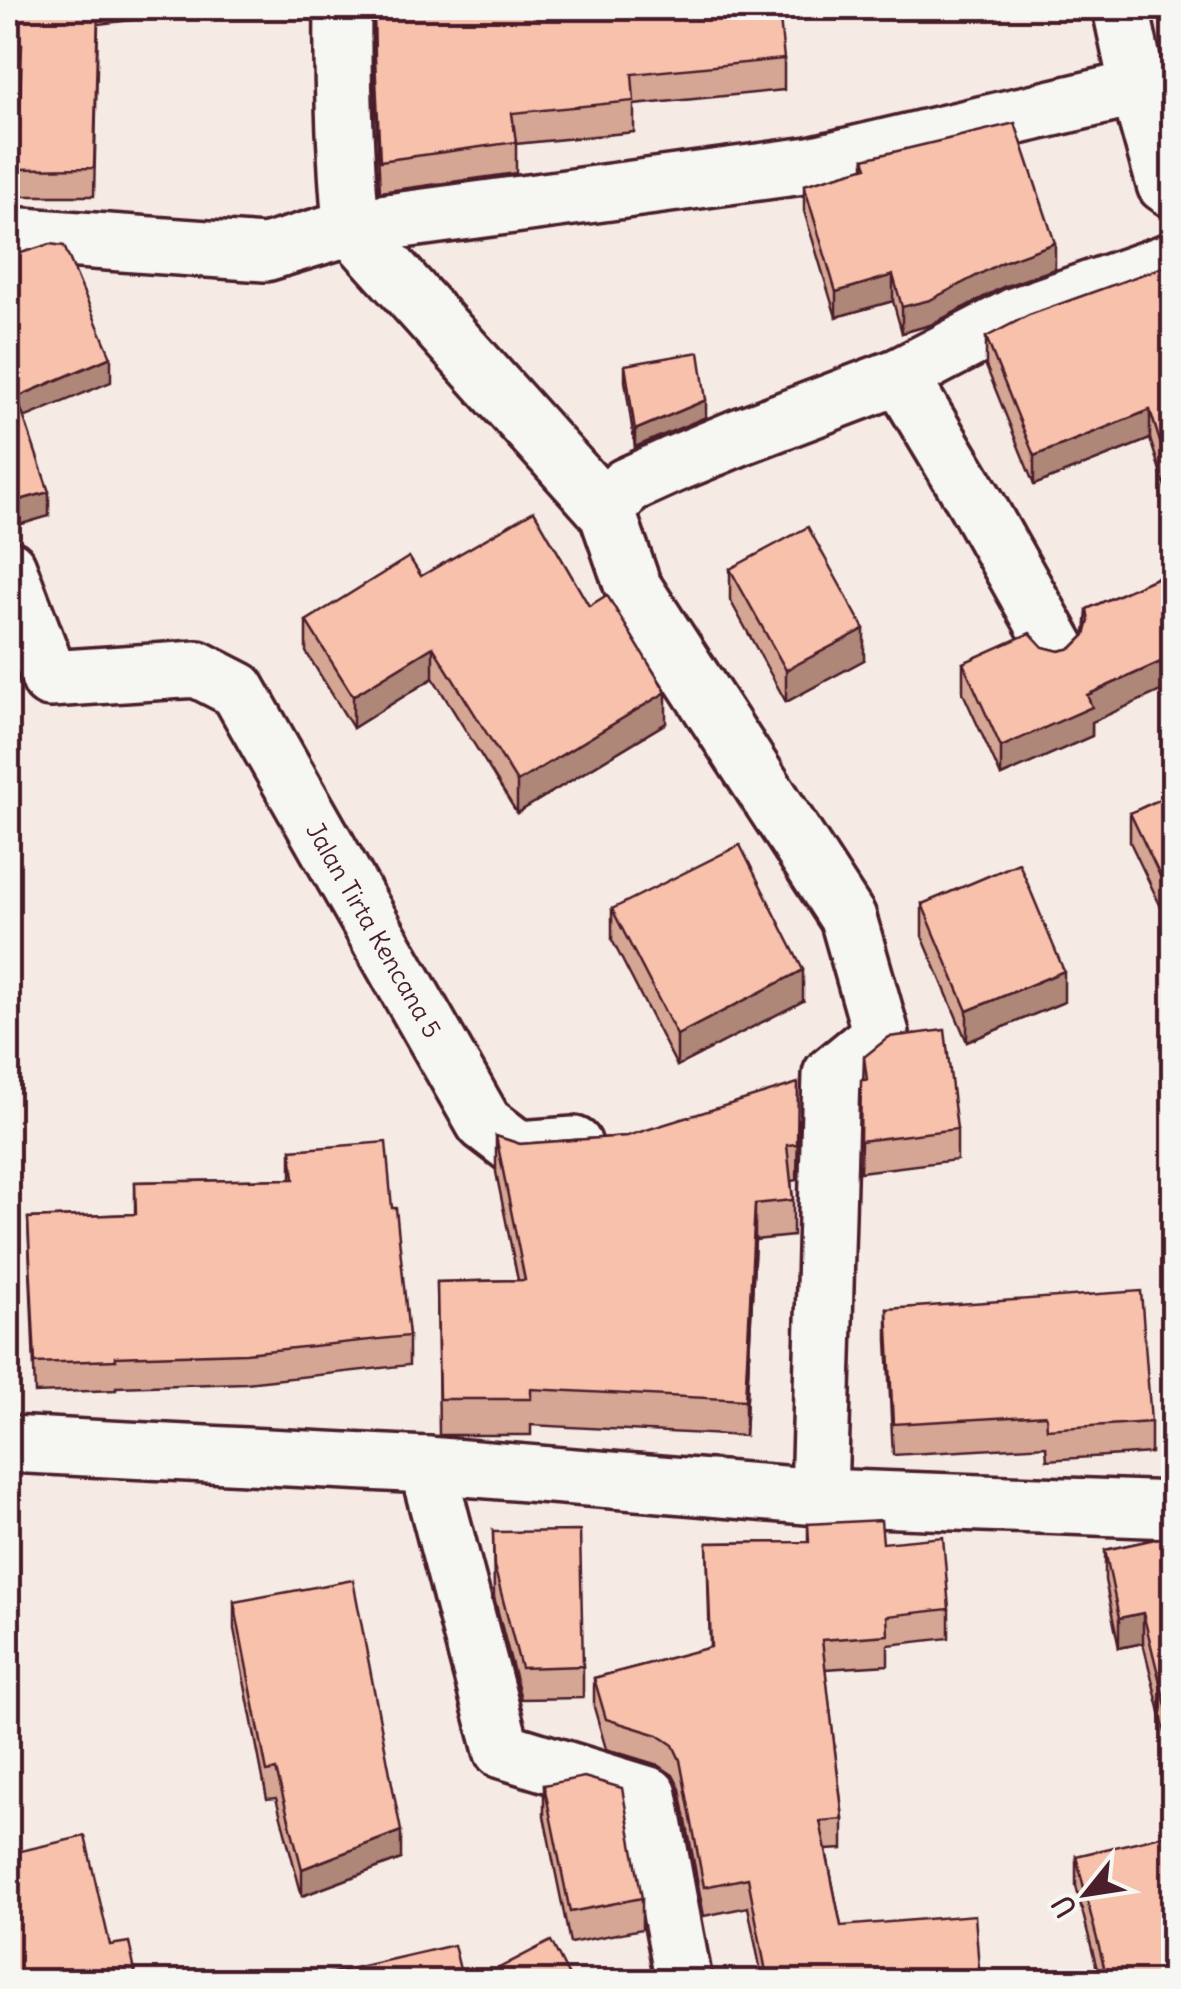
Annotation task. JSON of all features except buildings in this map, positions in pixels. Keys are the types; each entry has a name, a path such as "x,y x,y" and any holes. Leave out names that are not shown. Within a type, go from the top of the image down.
{"street":[{"path":"343,8 342,72 351,228 607,512 632,586 848,918 881,1034 831,1075 775,1093"},
{"path":"1121,8 1164,184 1174,190"},
{"path":"8,236 265,253 351,228 810,165 1138,88"},
{"path":"607,512 626,486 742,436 900,376 1018,315 1174,260"},
{"path":"900,376 1058,648"},
{"name":"Jalan Tirta Kencana 5","path":"8,568 50,679 198,669 238,690 484,1122 518,1149 624,1141"},
{"path":"819,1497 831,1075"},
{"path":"8,1444 427,1465 819,1497 1174,1510"},
{"path":"427,1465 502,1750 649,1795 684,1982"}]}
